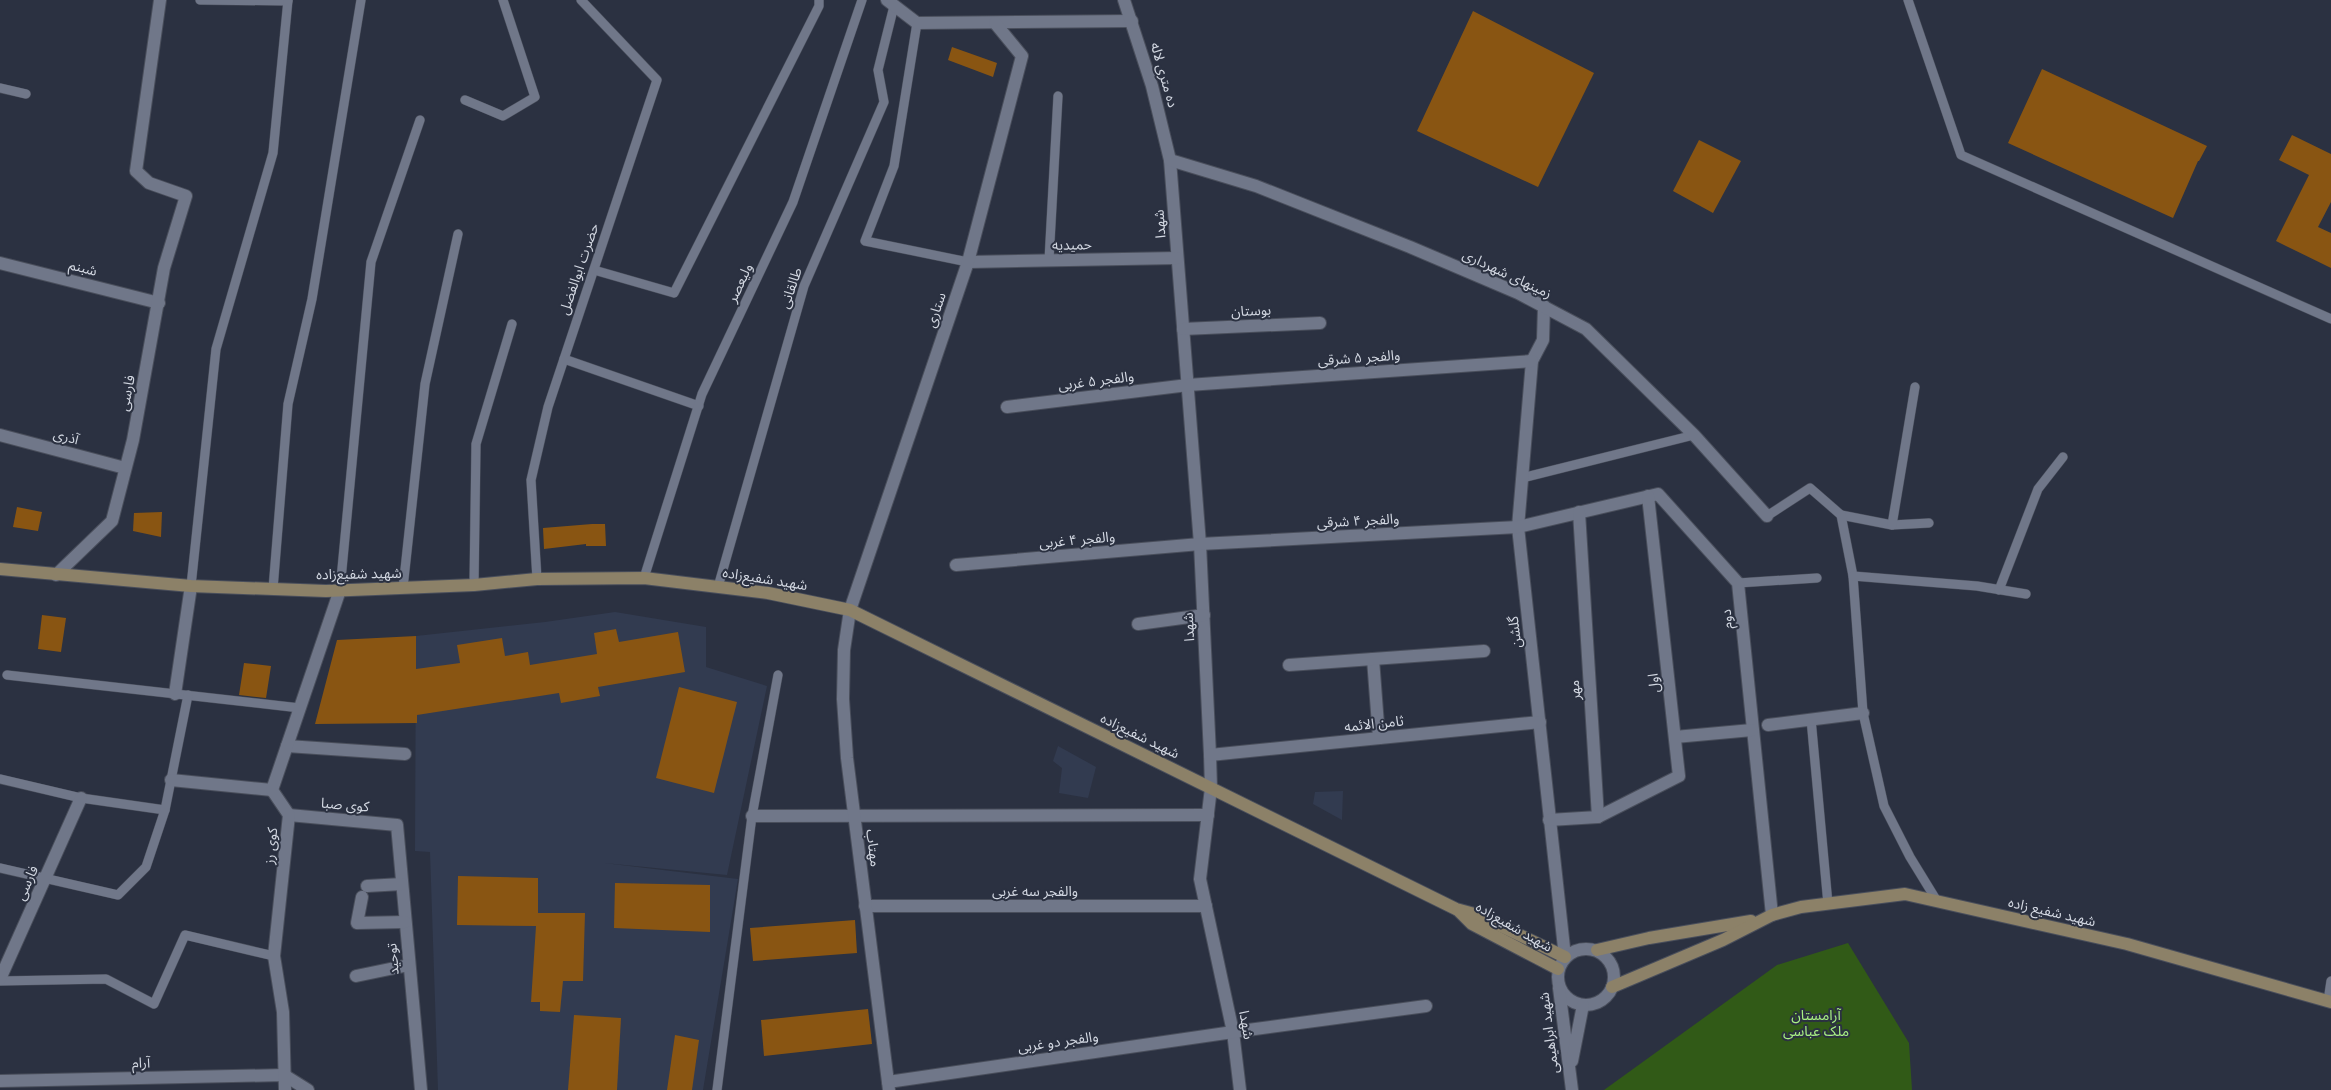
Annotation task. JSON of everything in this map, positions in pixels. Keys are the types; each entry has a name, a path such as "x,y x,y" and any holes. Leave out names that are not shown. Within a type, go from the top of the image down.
{"main road":[{"name":"شهید شفیع‌زاده","path":"0,570 191,586 340,590 474,585 537,579 644,578 768,593 850,610 1456,909 1478,915 1565,957"},
{"name":"شهید شفیع زاده","path":"1597,950 1649,938 1767,917 1801,907 1905,894 2127,944 2329,1002"},
{"name":"شهید شفیع‌زاده","path":"1456,909 1472,924 1558,969"},
{"name":"شهید شفیع زاده","path":"1612,987 1691,954 1767,917"}],"street":[{"name":"فارسی","path":"56,574 112,521 133,440 164,268 186,196 149,184 136,171 160,0"},
{"name":"ده متری لاله","path":"1124,0 1165,131 1170,160"},
{"path":"891,3 918,23 1132,21"},
{"name":"ستاری","path":"850,610 968,262 1022,56 995,23"},
{"name":"شهدا","path":"1170,160 1200,544 1210,755 1211,788 1200,879 1233,1032 1240,1090"},
{"name":"زمینهای شهرداری","path":"1170,160 1256,186 1392,239 1518,293 1586,329 1694,435 1767,516"},
{"name":"حمیدیه","path":"968,262 1177,258"},
{"name":"شبنم","path":"0,263 159,303"},
{"name":"گلشن","path":"1544,306 1543,340 1532,361 1518,527 1565,957"},
{"name":"بوستان","path":"1183,330 1320,323"},
{"name":"والفجر ۵ شرقی","path":"1188,386 1532,361"},
{"name":"والفجر ۵ غربی","path":"1007,407 1188,386"},
{"name":"آذری","path":"0,435 125,468"},
{"path":"1518,527 1658,494 1738,583"},
{"name":"اول","path":"1598,817 1679,776 1648,496"},
{"name":"مهر","path":"1579,512 1598,817"},
{"name":"والفجر ۴ شرقی","path":"1200,544 1518,527"},
{"name":"والفجر ۴ غربی","path":"956,565 1200,544"},
{"name":"دوم","path":"1738,583 1767,917"},
{"path":"182,694 191,586"},
{"path":"171,780 272,790 340,590"},
{"name":"مهتاب","path":"850,610 844,650 843,699 847,758 888,1086"},
{"path":"1138,624 1204,615"},
{"path":"1289,665 1484,651"},
{"path":"1373,659 1378,738"},
{"path":"1768,725 1863,713"},
{"name":"ثامن الائمه","path":"1210,755 1540,722"},
{"path":"1675,737 1752,730"},
{"path":"287,746 405,754"},
{"name":"کوی رز","path":"272,790 289,815 274,956 283,1012 285,1090"},
{"name":"فارسی","path":"0,980 81,798"},
{"name":"کوی صبا","path":"289,815 397,825"},
{"path":"752,816 1208,815"},
{"path":"1549,820 1598,817"},
{"name":"توحید","path":"397,825 421,1090"},
{"path":"402,884 364,892 357,923 405,922"},
{"name":"والفجر سه غربی","path":"865,906 1206,906"},
{"path":"1580,949 1597,950 1610,962 1614,970 1612,987 1609,994 1598,1002 1583,1005 1567,998 1558,983 1558,969 1565,957 1580,949"},
{"path":"356,976 409,965"},
{"name":"شهید ابراهیمی","path":"1558,983 1571,1084"},
{"name":"شهید ابراهیمی","path":"1571,1084 1583,1005"},
{"name":"والفجر دو غربی","path":"888,1086 1233,1032 1426,1006"},
{"path":"284,1075 308,1090"},
{"name":"آرام","path":"0,1081 284,1075"}],"lane":[{"path":"191,586 216,349 273,153 288,1 200,0"},
{"path":"272,589 288,404 312,299 361,0"},
{"path":"465,100 503,116 535,97 503,0"},
{"name":"حضرت ابوالفضل","path":"537,579 531,480 548,407 657,80 581,0"},
{"path":"594,270 674,293 819,6 819,0"},
{"name":"ولیعصر","path":"644,578 699,406 793,202 862,0"},
{"path":"1908,0 1961,155 2331,319"},
{"name":"طالقانی","path":"718,587 804,286 884,102 878,70 891,3"},
{"path":"918,23 894,166 865,241 968,262"},
{"path":"0,88 26,94"},
{"path":"1049,260 1058,96"},
{"path":"340,590 371,262 420,120"},
{"path":"403,588 425,384 458,234"},
{"path":"474,585 476,444 512,324"},
{"path":"564,358 699,406"},
{"path":"1892,525 1915,387"},
{"path":"1522,478 1694,435"},
{"path":"1999,590 2038,488 2063,457"},
{"path":"1767,516 1810,488 1841,514 1892,525 1929,523"},
{"path":"1841,514 1852,576 1863,713 1884,806 1910,857 1937,901"},
{"path":"1852,576 1978,586 2026,594"},
{"path":"1738,583 1817,578"},
{"path":"7,675 300,708"},
{"path":"717,1090 752,816 778,675"},
{"path":"0,868 118,896 146,867 165,810 171,780 182,694"},
{"path":"1811,720 1828,904"},
{"path":"0,778 81,798 165,810"},
{"path":"0,980 106,979 154,1004 185,935 274,956"},
{"path":"2329,1002 2331,981"}],"shaded area":[{"path":"615,612 706,627 706,667 767,686 727,875 604,863 738,879 703,1090 438,1090 430,852 415,851 416,636 545,622"},
{"path":"1058,746 1096,767 1088,798 1059,793 1062,768 1053,761"},
{"path":"1343,791 1342,820 1313,804 1315,792"}],"green space":[{"name":"آرامستان ملک عباسی","path":"1848,943 1909,1043 1912,1090 1604,1090 1777,965"}],"building":[{"path":"1473,11 1594,73 1538,187 1417,131"},
{"path":"952,47 997,63 993,77 948,60"},
{"path":"2042,69 2207,146 2198,161 2173,218 2008,143"},
{"path":"2292,135 2331,154 2331,202 2318,227 2331,233 2331,268 2276,241 2309,175 2279,160"},
{"path":"1699,140 1741,161 1713,213 1673,191"},
{"path":"17,507 42,512 38,531 13,527"},
{"path":"162,512 161,537 133,531 134,513"},
{"path":"605,524 606,546 586,546 586,544 544,549 543,528"},
{"path":"42,615 66,618 61,652 38,649"},
{"path":"616,629 619,642 678,632 685,672 598,687 600,696 561,703 559,693 417,715 417,723 315,724 337,640 416,636 416,669 460,663 457,645 502,638 505,656 528,652 530,665 597,654 594,633"},
{"path":"244,663 271,666 266,698 239,695"},
{"path":"679,687 737,702 714,793 656,778"},
{"path":"458,876 538,878 538,913 585,913 583,981 563,981 560,1012 540,1011 540,1002 531,1002 536,926 457,925"},
{"path":"615,883 710,885 710,932 614,928"},
{"path":"855,920 857,953 753,961 750,928"},
{"path":"868,1009 872,1044 764,1056 761,1020"},
{"path":"574,1015 621,1018 617,1090 568,1090"},
{"path":"675,1035 699,1040 692,1090 667,1090"}]}
